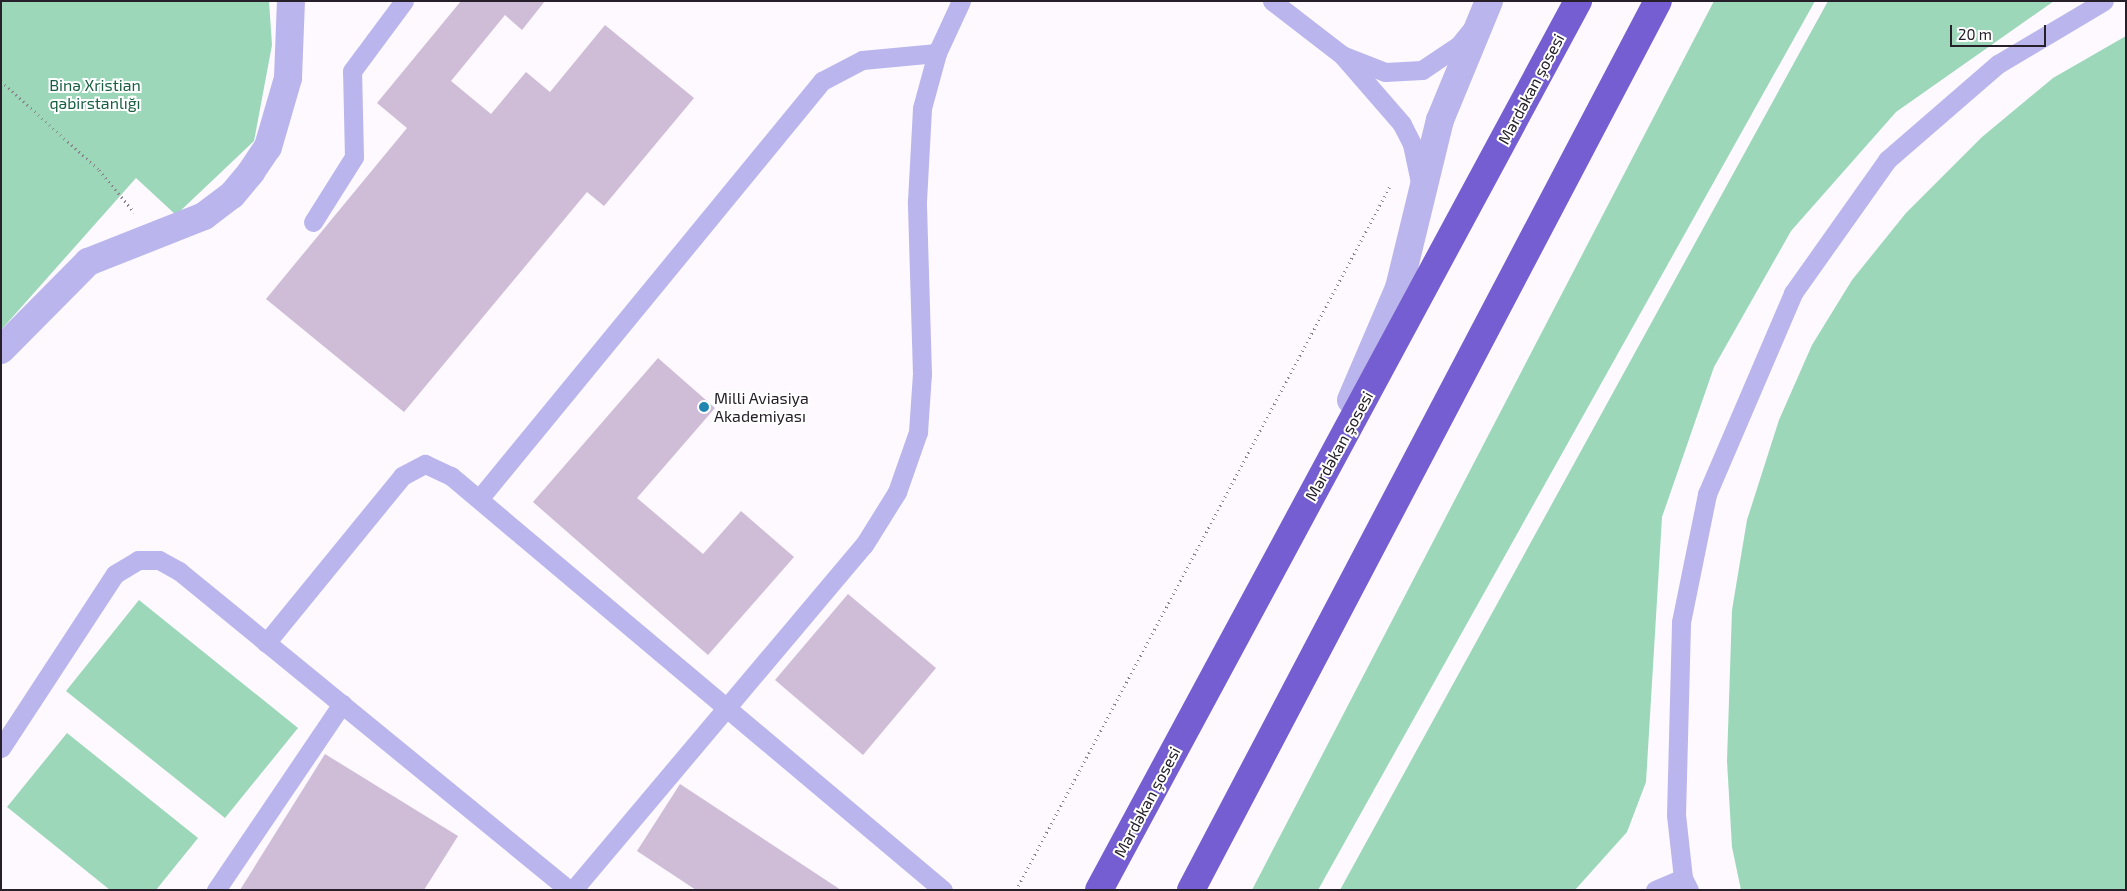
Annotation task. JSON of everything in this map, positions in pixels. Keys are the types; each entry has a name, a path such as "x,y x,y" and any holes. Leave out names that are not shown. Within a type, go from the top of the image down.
{"highway":[{"name":"Mərdəkan şosesi","path":"1100,890 1578,1"},
{"path":"1191,890 1658,1"}],"street":[{"path":"1,350 88,262 204,216 225,201 268,147 288,78 290,1"},
{"path":"1305,509 1399,288 1440,120 1484,11"}],"lane":[{"path":"313,222 354,157 352,70 404,1"},
{"path":"573,890 864,545 897,492 918,432 922,374 917,202 922,108 937,53 961,1"},
{"path":"1272,1 1342,55 1387,105 1412,144 1421,200"},
{"path":"1655,890 1686,884 1676,815 1681,622 1707,494 1793,293 1886,160 1998,64 2104,1"},
{"path":"1342,55 1385,72 1422,70 1459,45 1484,11"},
{"path":"479,499 822,81 862,60 937,53"},
{"path":"266,642 402,476 425,464 451,476 479,499 943,890"},
{"path":"1,748 115,574 138,560 159,560 179,571 569,890"},
{"path":"216,890 342,704"}],"path":[{"path":"1,81 130,203 145,238"},
{"path":"1016,890 1412,144"}],"green space":[{"name":"Binə Xristian qəbirstanlığı","path":"1,1 269,1 272,45 254,141 176,215 136,178 1,330"},
{"path":"1714,1 1815,1 1318,890 1252,890"},
{"path":"1828,1 2054,1 1896,112 1791,231 1714,367 1662,517 1646,782 1627,832 1575,890 1340,890"},
{"path":"2126,36 2126,890 1741,890 1732,847 1727,761 1732,610 1747,520 1779,420 1812,345 1852,280 1906,213 1982,137 2053,78"},
{"path":"139,600 298,728 225,818 66,691"},
{"path":"67,733 198,838 156,890 110,890 7,807"}],"building":[{"path":"461,1 545,1 522,30 505,15 451,81 491,114 526,72 550,92 605,25 694,98 604,206 587,192 404,412 266,299 407,128 377,103"},
{"path":"658,358 715,408 637,498 703,554 741,511 794,557 708,655 533,502"},
{"path":"848,594 936,668 863,755 775,680"},
{"path":"325,754 458,836 424,890 240,890"},
{"path":"680,784 841,890 696,890 637,851"}],"place":[{"name":"Milli Aviasiya Akademiyası","path":"704,407"}]}
